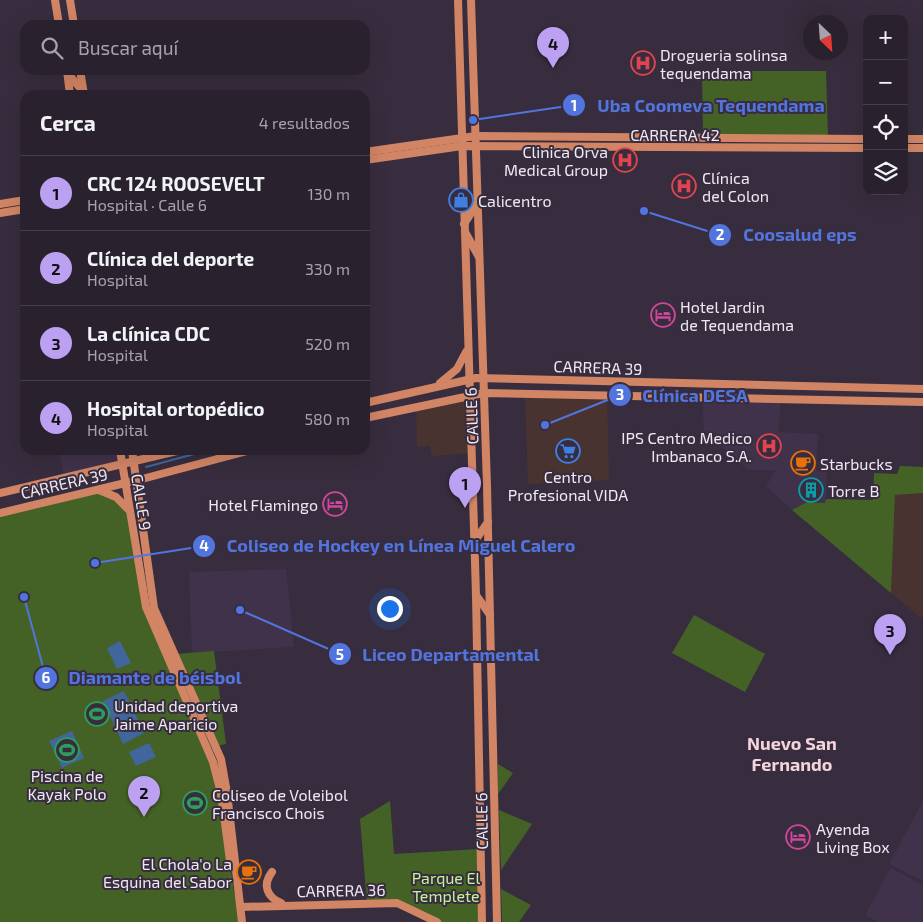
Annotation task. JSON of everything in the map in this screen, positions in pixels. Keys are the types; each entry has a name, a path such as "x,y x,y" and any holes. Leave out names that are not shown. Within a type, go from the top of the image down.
{"main road":[{"path":"55,0 58,20"},
{"path":"70,0 73,20"},
{"name":"CALLE 6","path":"458,0 476,596 482,922"},
{"name":"CALLE 6","path":"471,0 488,522 497,922"},
{"path":"68,75 69,90"},
{"path":"70,75 82,90"},
{"path":"81,75 83,90"},
{"name":"CARRERA 42","path":"370,151 476,136 863,139"},
{"path":"908,139 923,139"},
{"name":"CARRERA 42","path":"370,159 462,146 863,148"},
{"path":"908,148 923,148"},
{"path":"0,204 20,201"},
{"path":"478,202 464,227 480,258"},
{"path":"0,213 20,210"},
{"path":"429,387 440,383 457,369 467,344"},
{"name":"CARRERA 39","path":"370,402 429,387 483,378 923,389"},
{"path":"559,380 568,395"},
{"name":"CARRERA 39","path":"370,417 469,394 484,393 923,402"},
{"name":"CALLE 9","path":"121,455 147,610 198,723 217,773 234,893 241,915"},
{"name":"CALLE 9","path":"133,455 154,608 216,746 224,772 241,915"},
{"name":"CARRERA 39","path":"0,493 159,455"},
{"name":"CARRERA 39","path":"0,513 136,481 232,455"},
{"path":"97,489 116,497 130,512"},
{"path":"474,542 488,522"},
{"path":"476,596 490,615"},
{"path":"198,723 202,714"},
{"path":"272,872 267,880 267,890 272,898 283,904"},
{"name":"CARRERA 36","path":"241,915 283,904 397,902 437,922"}],"shaded area":[{"path":"469,394 471,453 432,456 430,446 417,447 416,406"},
{"name":"Centro Profesional VIDA","path":"525,394 607,396 609,480 528,484"},
{"name":"IPS Centro Medico Imbanaco S.A.","path":"702,398 781,399 778,432 818,434 816,471 827,472 826,503 807,502 792,510 766,486 776,470 748,470 704,431"},
{"path":"60,455 121,455 123,464 64,478"},
{"path":"923,493 923,617 920,617 891,593 895,495"},
{"path":"286,569 294,647 192,653 189,572"},
{"path":"923,801 923,881 889,864"},
{"path":"891,868 923,885 923,922 878,922 865,915"}],"green space":[{"path":"702,71 826,71 828,138 703,137"},
{"path":"900,466 923,467 923,493 895,495 891,593 792,510 807,502 825,503 826,499 873,500 874,473 897,474"},
{"name":"Unidad deportiva Jaime Aparicio","path":"97,489 107,492 130,512 144,594 190,705 221,793 234,893 241,907 238,922 0,922 0,513"},
{"path":"694,615 765,654 745,692 672,653"},
{"path":"214,651 226,744 216,746 175,654"},
{"path":"498,764 513,773 498,794"},
{"name":"Parque El Templete","path":"390,801 394,854 480,849 482,922 437,922 397,903 367,903 360,819"},
{"path":"499,810 532,824 501,870"},
{"path":"501,889 531,905 519,922 502,922"}],"water":[{"path":"120,641 131,663 117,669 107,648"},
{"path":"124,691 144,733 123,744 103,701"},
{"name":"Piscina de Kayak Polo","path":"72,731 84,758 62,768 49,741"},
{"path":"149,743 156,757 136,766 129,752"}],"waterway":[{"path":"146,467 190,455"}],"place":[{"name":"Drogueria solinsa tequendama","path":"643,63"},
{"name":"Hospital ortopédico","path":"553,68"},
{"name":"Uba Coomeva Tequendama","path":"473,120"},
{"name":"Clinica Orva Medical Group","path":"625,160"},
{"name":"Clínica del Colon","path":"684,186"},
{"name":"Calicentro","path":"461,200"},
{"name":"Coosalud eps","path":"644,211"},
{"name":"Hotel Jardin de Tequendama","path":"663,315"},
{"name":"Clínica DESA","path":"545,425"},
{"name":"IPS Centro Medico Imbanaco S.A.","path":"769,446"},
{"name":"Centro Profesional VIDA","path":"568,451"},
{"name":"Starbucks","path":"803,463"},
{"name":"Torre B","path":"811,490"},
{"name":"Hotel Flamingo","path":"335,504"},
{"name":"CRC 124 ROOSEVELT","path":"465,508"},
{"name":"Coliseo de Hockey en Línea Miguel Calero","path":"95,563"},
{"name":"Diamante de béisbol","path":"24,597"},
{"name":"Liceo Departamental","path":"240,610"},
{"name":"La clínica CDC","path":"890,655"},
{"name":"Unidad deportiva Jaime Aparicio","path":"97,714"},
{"name":"Piscina de Kayak Polo","path":"67,750"},
{"name":"Coliseo de Voleibol Francisco Chois","path":"195,803"},
{"name":"Clínica del deporte","path":"144,817"},
{"name":"Ayenda Living Box","path":"798,837"},
{"name":"El Chola'o La Esquina del Sabor","path":"249,872"}],"district":[{"name":"Nuevo San Fernando","path":"792,753"}]}
